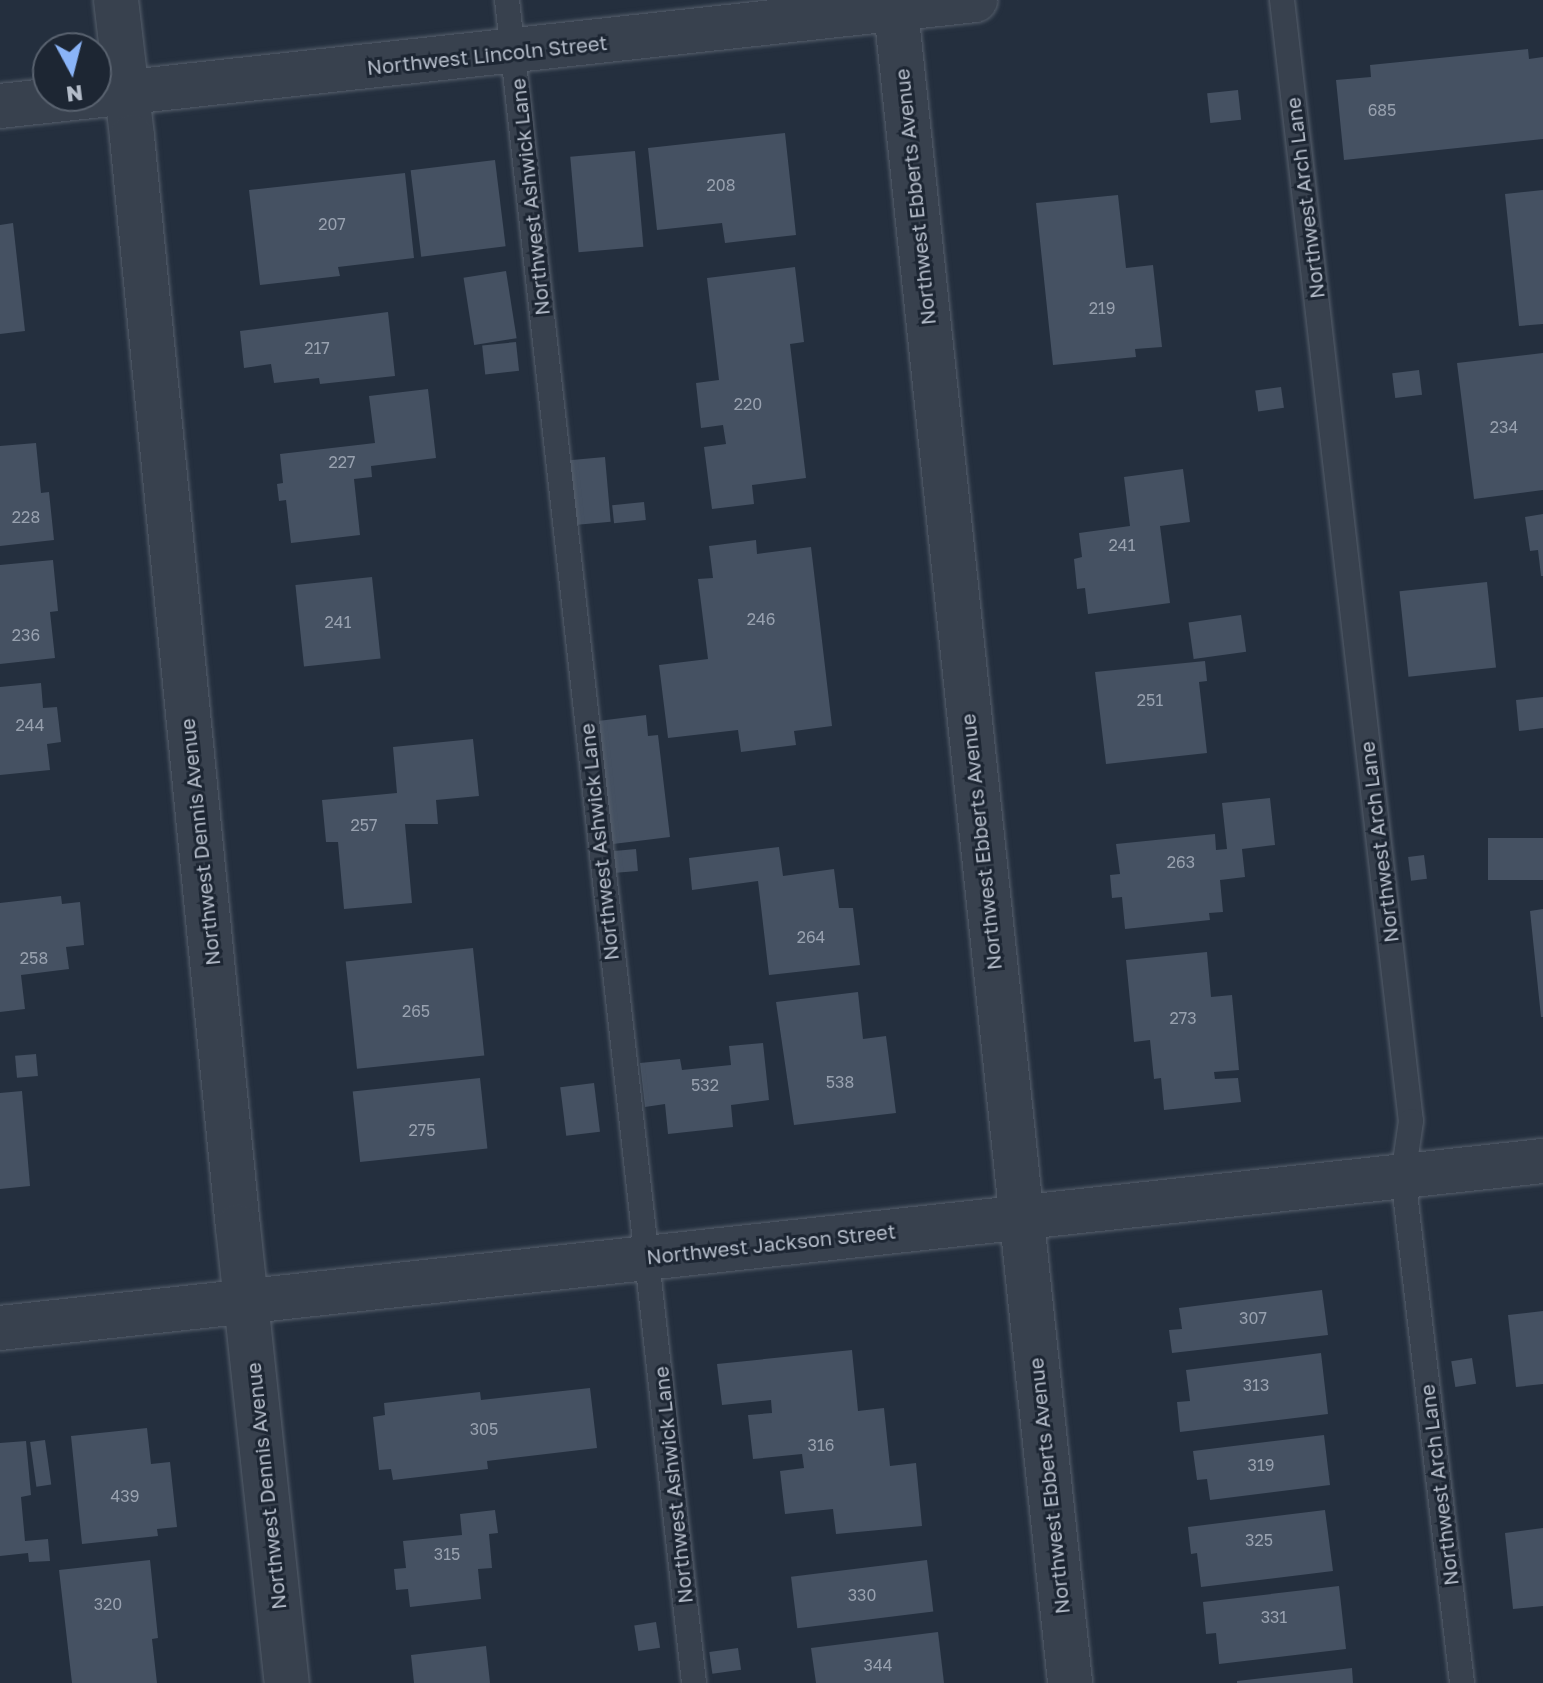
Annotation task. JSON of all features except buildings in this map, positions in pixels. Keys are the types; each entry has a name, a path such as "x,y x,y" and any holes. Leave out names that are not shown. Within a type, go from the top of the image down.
{"street":[{"name":"Northwest Dennis Avenue","path":"116,0 245,1300 287,1683"},
{"name":"Northwest Lincoln Street","path":"0,106 514,52 895,4 975,0"},
{"name":"Northwest Ebberts Avenue","path":"895,4 1070,1683"},
{"name":"Northwest Jackson Street","path":"0,1328 1543,1161"}],"lane":[{"name":"Northwest Ashwick Lane","path":"507,0 694,1683"},
{"name":"Northwest Arch Lane","path":"1282,0 1411,1121 1403,1176 1462,1683"}]}
